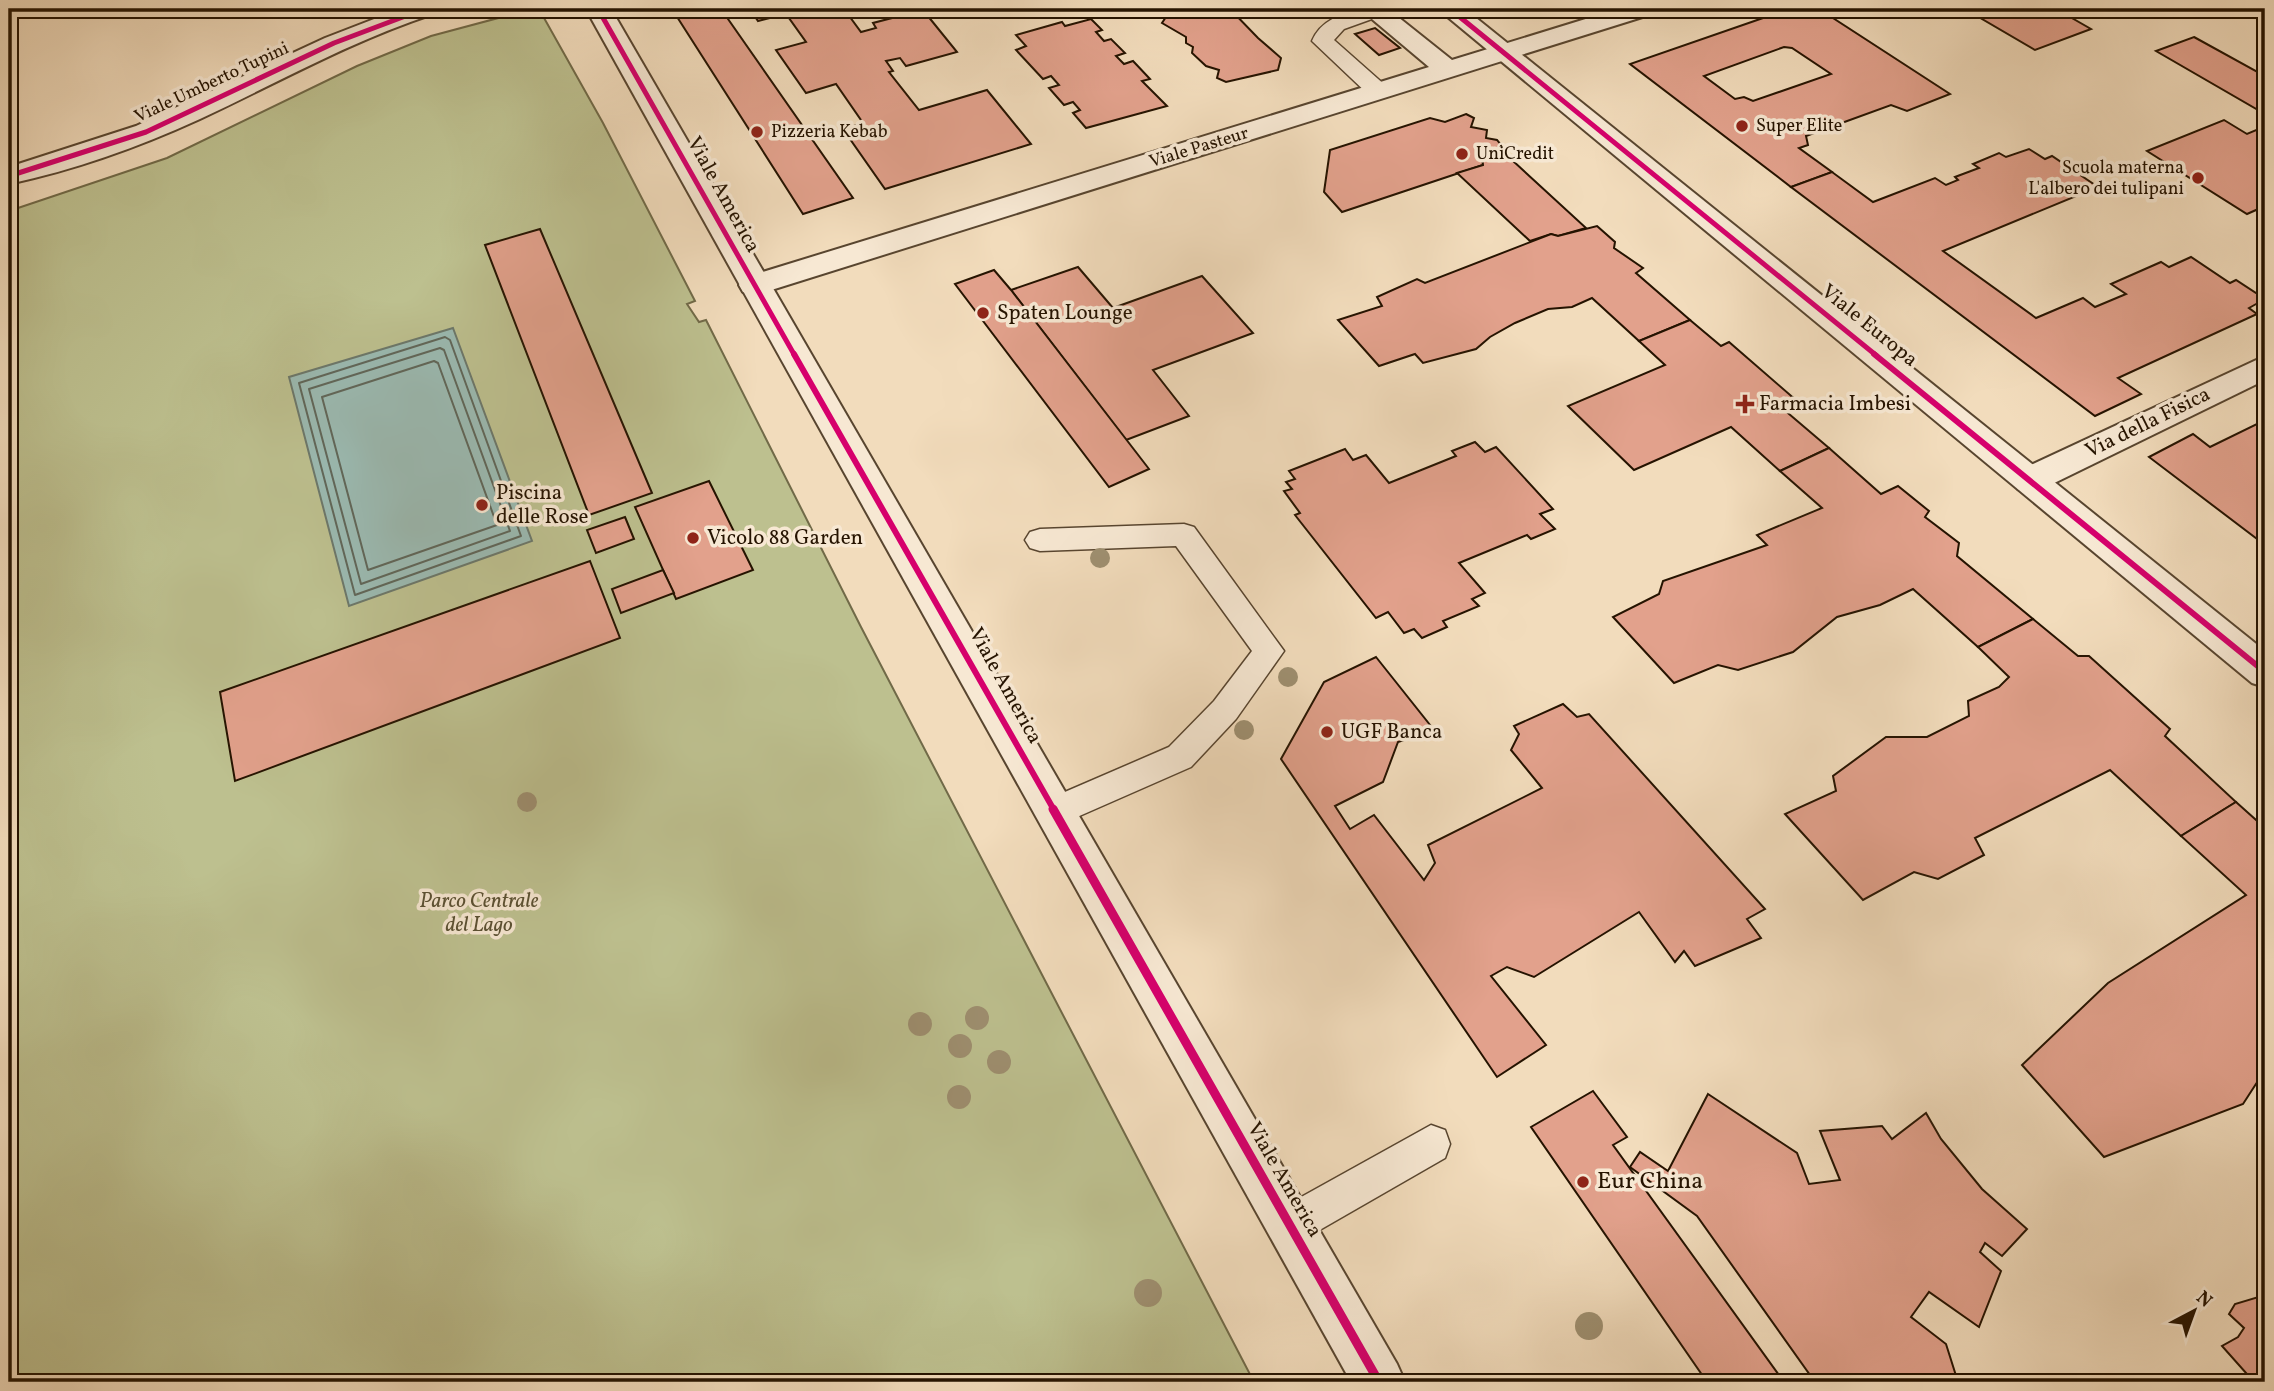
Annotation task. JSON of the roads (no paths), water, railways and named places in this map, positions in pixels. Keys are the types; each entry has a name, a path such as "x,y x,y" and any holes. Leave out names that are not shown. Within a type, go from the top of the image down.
{"street":[{"name":"Viale Umberto Tupini","path":"9,176 84,154 168,123 344,38 424,9"},
{"name":"Viale America","path":"598,9 1379,1382"},
{"name":"Viale Europa","path":"1451,9 2265,672"},
{"name":"Viale Pasteur","path":"754,285 1643,9"},
{"path":"1374,10 1448,69"},
{"name":"Via della Fisica","path":"2030,480 2265,367"}],"lane":[{"path":"1374,10 1339,24 1325,35 1323,41 1378,91"},
{"path":"1040,540 1184,535 1269,651 1225,710 1180,757 1055,811"},
{"path":"1290,1225 1431,1144"}],"water":[{"path":"453,328 532,541 349,606 289,377"}],"place":[{"name":"Super Elite","path":"1742,126"},
{"name":"Pizzeria Kebab","path":"757,132"},
{"name":"UniCredit","path":"1462,154"},
{"name":"Scuola materna L'albero dei tulipani","path":"2198,178"},
{"name":"Spaten Lounge","path":"983,313"},
{"name":"Farmacia Imbesi","path":"1745,404"},
{"name":"Piscina delle Rose","path":"482,505"},
{"name":"Vicolo 88 Garden","path":"693,538"},
{"name":"UGF Banca","path":"1327,732"},
{"name":"Eur China","path":"1583,1182"}],"park label":[{"name":"Parco Centrale del Lago","path":"479,913"}]}
